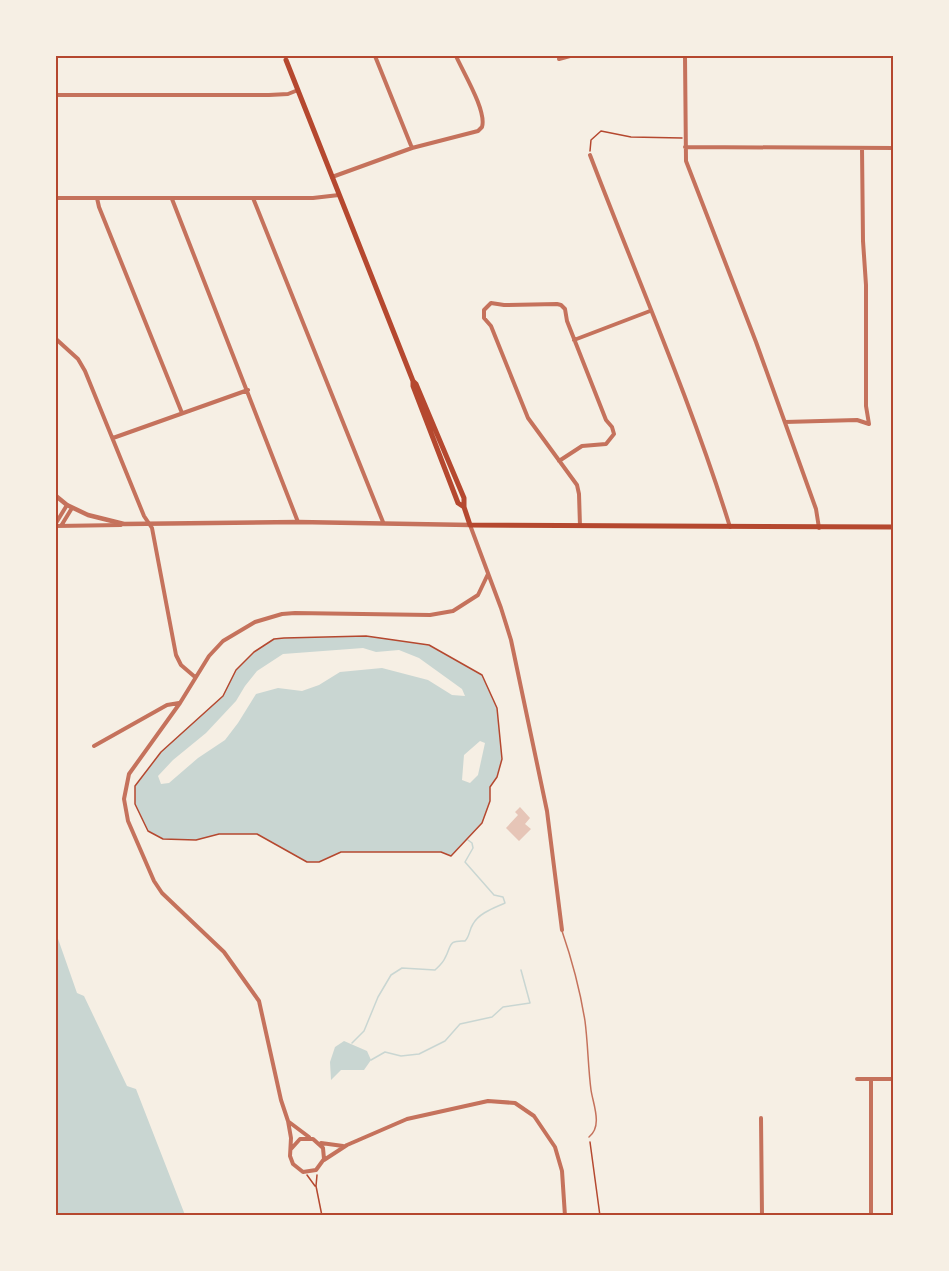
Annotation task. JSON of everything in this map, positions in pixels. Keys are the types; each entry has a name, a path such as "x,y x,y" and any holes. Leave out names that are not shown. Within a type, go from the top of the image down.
{"main road":[{"path":"279,56 286,58 413,381 464,498 464,507 470,525 894,527"}],"street":[{"path":"375,56 412,148"},
{"path":"332,177 412,148 478,131 484,120 456,56"},
{"path":"559,59 570,56"},
{"path":"685,56 685,147 688,165 745,311 816,508 819,528"},
{"path":"56,95 269,95 298,90"},
{"path":"685,147 894,148"},
{"path":"785,422 856,420 869,424 866,406 866,285 862,148"},
{"path":"590,155 712,471 730,527"},
{"path":"56,198 313,198 340,194"},
{"path":"97,198 182,413"},
{"path":"253,198 383,522"},
{"path":"172,199 248,390 297,522"},
{"path":"559,461 582,446 608,443 614,434 606,420 561,305 504,305 495,302 488,304 484,310 484,318 491,326 528,418 559,461 577,485 580,527"},
{"path":"574,340 650,311"},
{"path":"56,339 78,359 85,371 144,516 154,531 176,655 185,669 195,677"},
{"path":"113,439 248,390"},
{"path":"56,496 69,506 95,518 124,525"},
{"path":"57,525 69,506"},
{"path":"57,525 297,522 470,525 511,640 544,795 555,862 562,930"},
{"path":"488,574 478,595 453,611 430,615 282,614 255,622 223,641 209,656 180,703 129,774 124,799 128,821 154,881 162,893 224,952 259,1001 281,1100 288,1121 291,1138 290,1157 297,1169 305,1172 318,1168 324,1160 346,1145 398,1122 488,1101 515,1103 534,1116 555,1148 562,1171 565,1215"},
{"path":"93,746 167,705 180,703"},
{"path":"857,1079 894,1079"},
{"path":"870,1079 871,1215"},
{"path":"761,1118 762,1215"},
{"path":"288,1121 297,1130 319,1143 332,1146 346,1145"},
{"path":"291,1149 298,1140 310,1138"},
{"path":"319,1143 324,1150 324,1160"}],"lane":[{"path":"562,930 576,980 585,1026 591,1090 596,1113 595,1131 589,1137"}],"path":[{"path":"590,155 591,140 601,131 631,137 685,138"},
{"path":"366,636 429,645 482,675 497,708 502,759 497,777 490,787 489,801 482,823 451,856 441,852 341,852 319,862 307,862 257,834 219,834 196,840 163,840 148,831 135,804 135,786 161,752 223,696 236,670 254,652 274,639 366,636"},
{"path":"589,1137 600,1215"},
{"path":"318,1168 316,1186 322,1215"},
{"path":"305,1172 316,1186"}],"shaded area":[{"path":"366,636 429,645 482,675 497,708 502,759 497,777 490,787 490,801 482,823 451,856 441,852 341,852 319,862 307,862 257,834 219,834 196,840 163,839 148,831 135,804 135,786 161,752 223,696 236,670 254,652 274,639","holes":["363,648 376,652 399,650 419,658 462,689 465,696 452,695 428,680 382,668 340,672 319,685 302,691 278,688 256,694 225,740 198,758 169,783 161,784 158,776 173,760 206,733 236,701 257,671 283,654","480,741 485,743 478,775 470,783 462,780 464,755"]},
{"path":"56,933 77,993 84,996 127,1086 136,1089 185,1215 56,1215"},
{"path":"344,1041 367,1051 371,1060 364,1070 341,1070 331,1080 330,1062 335,1047"}],"building":[{"path":"520,807 530,818 525,824 531,829 519,841 506,828 518,815 515,812"}],"waterway":[{"path":"352,1043 364,1031 378,997 391,975 402,968 435,970 443,962 453,943 467,939 472,926 479,917 505,903 503,897 494,895 465,862 473,848 472,843 468,840"},
{"path":"371,1060 385,1052 401,1056 419,1054 445,1041 460,1024 492,1017 503,1007 530,1003 521,970"}]}
